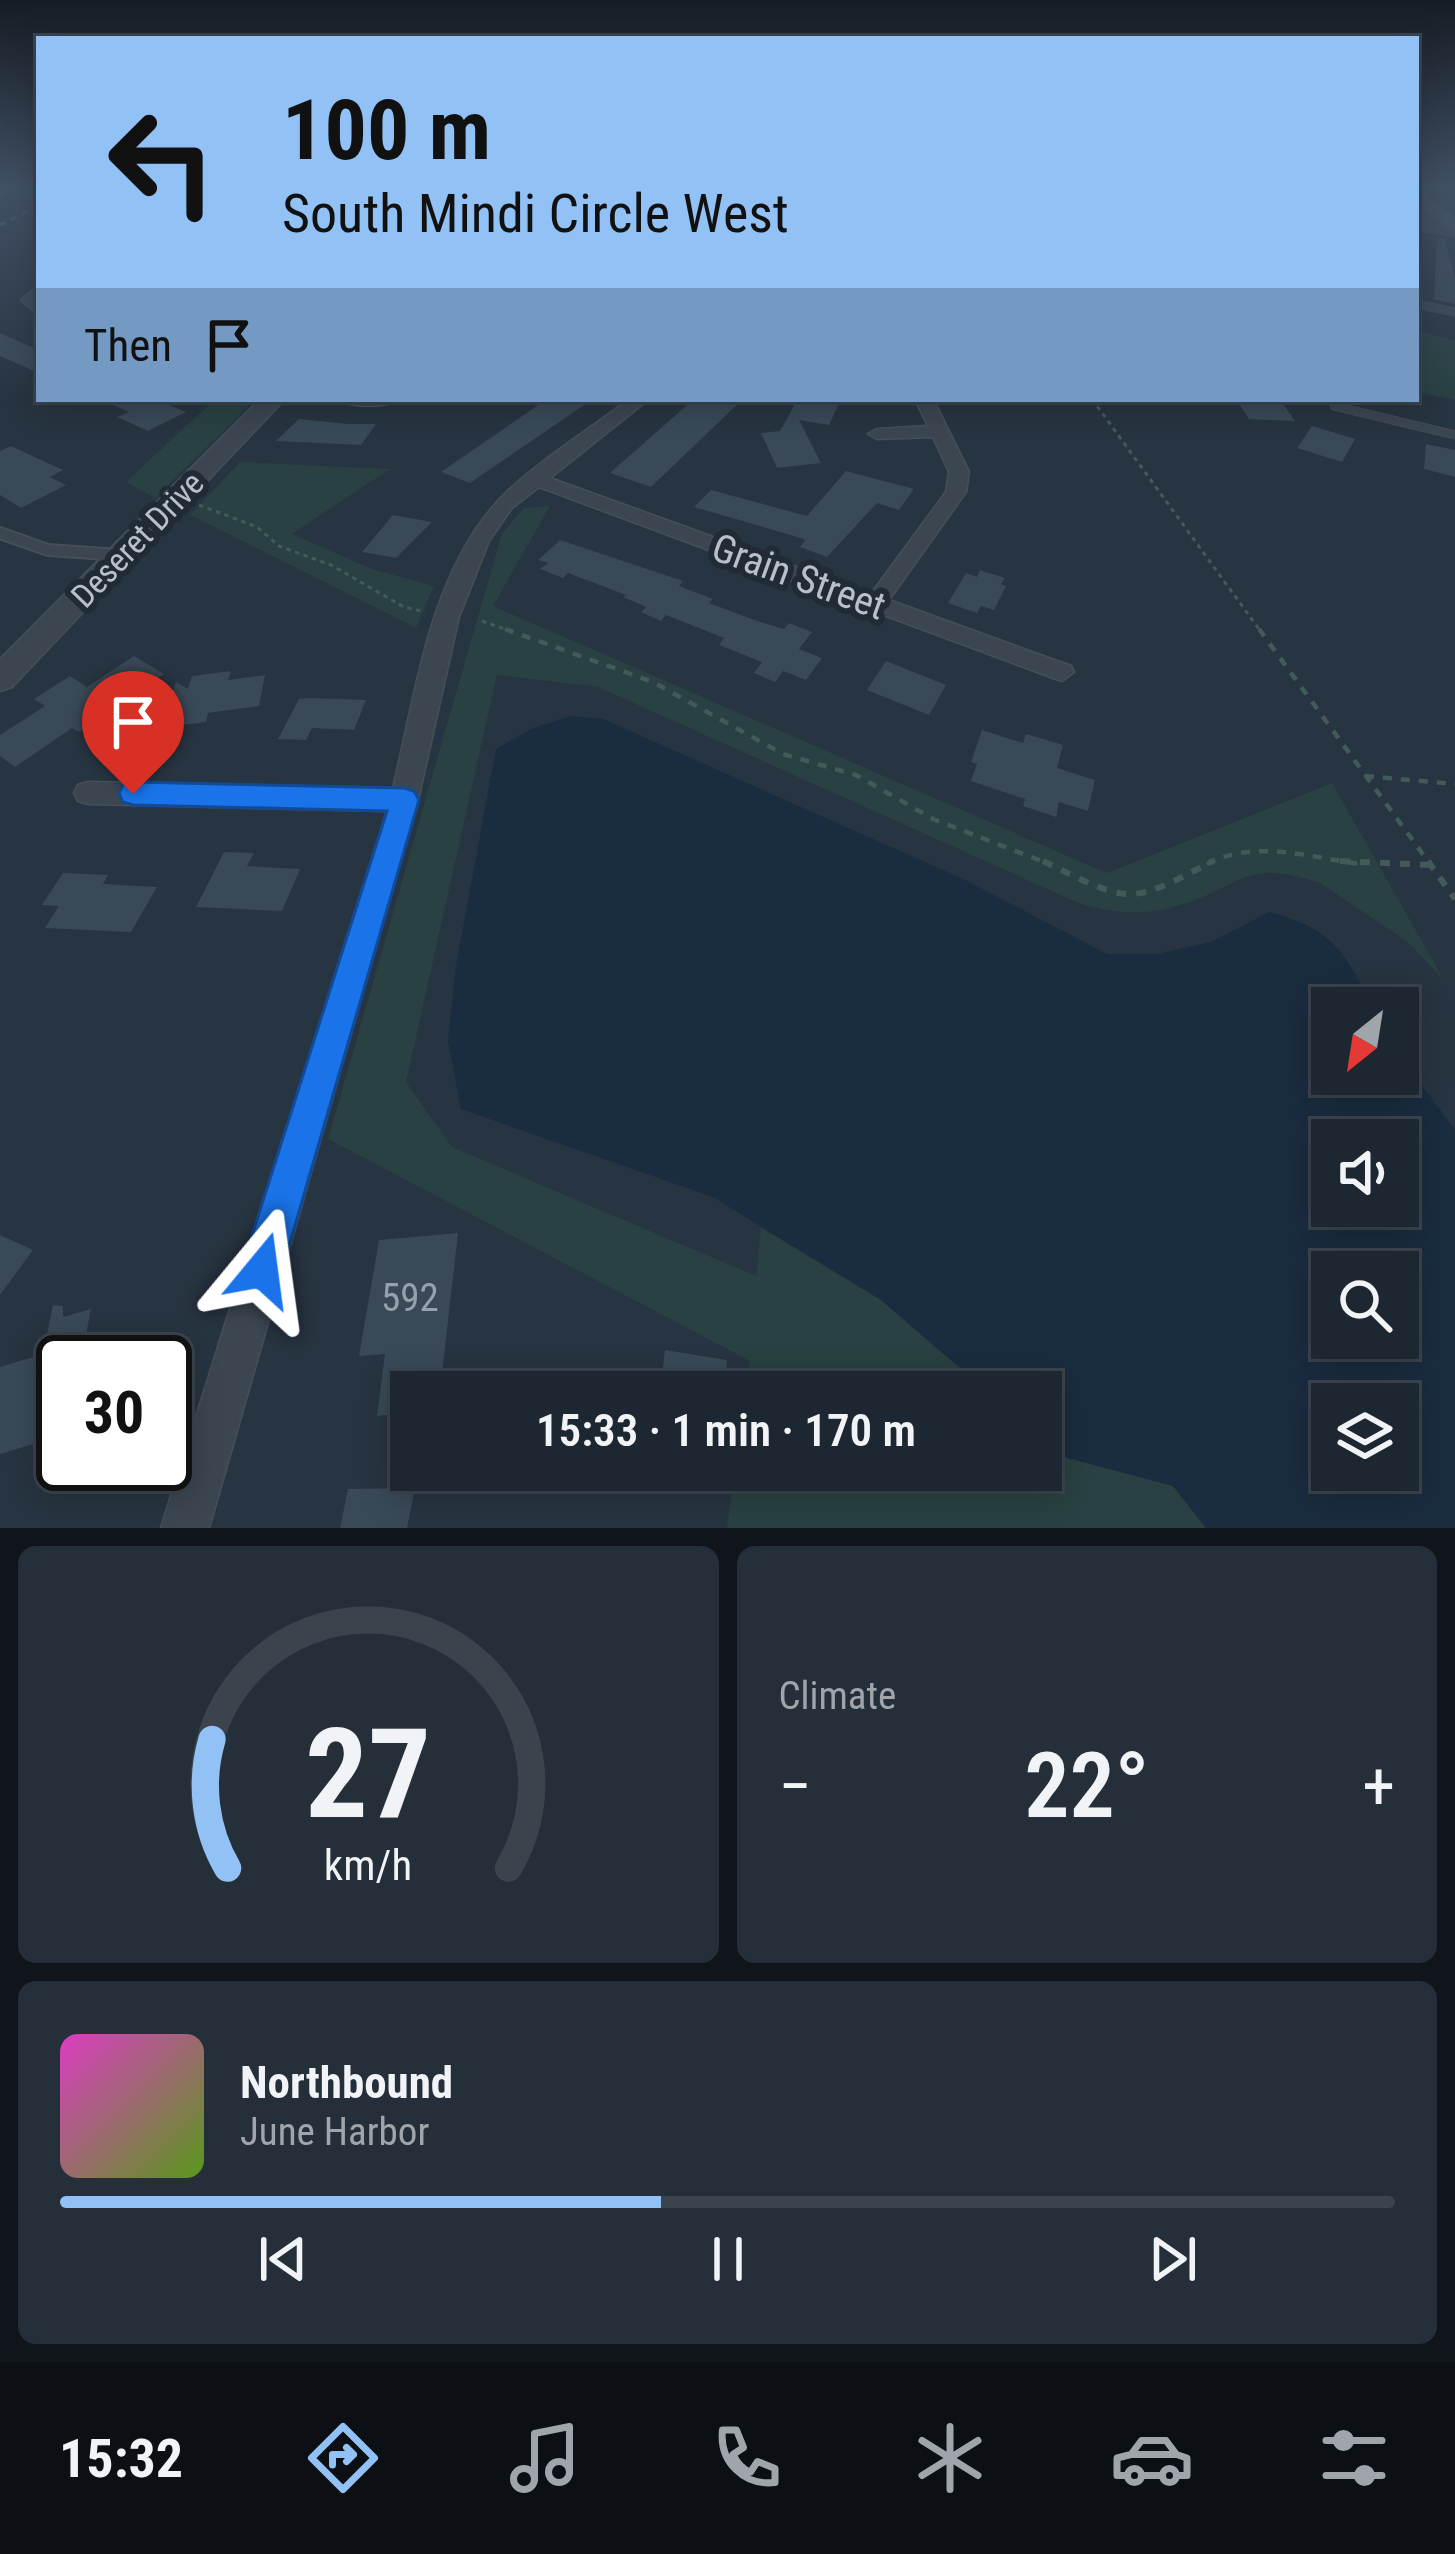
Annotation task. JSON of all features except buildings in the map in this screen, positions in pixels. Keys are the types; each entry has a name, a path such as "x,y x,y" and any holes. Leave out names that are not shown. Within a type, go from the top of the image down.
{"street":[{"name":"Deseret Drive","path":"0,679 270,402"},
{"path":"185,1528 404,800 447,617 479,541 505,504 636,402"},
{"path":"874,604 956,493 959,472 925,402"},
{"path":"877,434 939,431"},
{"name":"Grain Street","path":"537,480 1062,672"},
{"path":"88,793 404,800"}],"lane":[{"path":"1419,305 1455,312"},
{"path":"1334,406 1455,435"},
{"path":"0,533 48,550 122,555"}],"path":[{"path":"1094,402 1455,899"},
{"path":"178,498 257,527 279,546 331,565 404,607 425,612"},
{"path":"482,621 653,682 783,754 856,775 933,819 1004,843 1117,897 1155,892 1231,852 1264,850 1363,865 1430,865"},
{"path":"1365,776 1455,784"}],"green space":[{"path":"1419,332 1455,340 1455,400 1419,393"},
{"path":"212,402 253,402 155,498 126,482"},
{"path":"240,462 390,469 292,534 372,569 434,586 416,628 190,515"},
{"path":"550,506 493,606 1107,873 1332,783 1444,980 1409,943 1320,883 1258,874 1165,909 1130,912 1083,905 598,687 497,675 406,1082 452,1147 756,1276 761,1228 881,1300 964,1371 749,1371 750,1361 328,1139 502,533 524,508"},
{"path":"1062,1455 1173,1486 1206,1528 727,1528 732,1491 1062,1491"}],"water":[{"path":"571,716 603,719 963,879 1107,954 1157,954 1211,942 1269,912 1323,935 1344,957 1362,987 1311,987 1311,1095 1419,1095 1419,1081 1455,1130 1455,1528 1206,1528 1173,1486 1062,1455 1062,1371 964,1371 881,1300 713,1197 461,1109 448,1041 456,966 496,749 531,729"}],"route":[{"path":"133,794 404,800 262,1270"}]}
